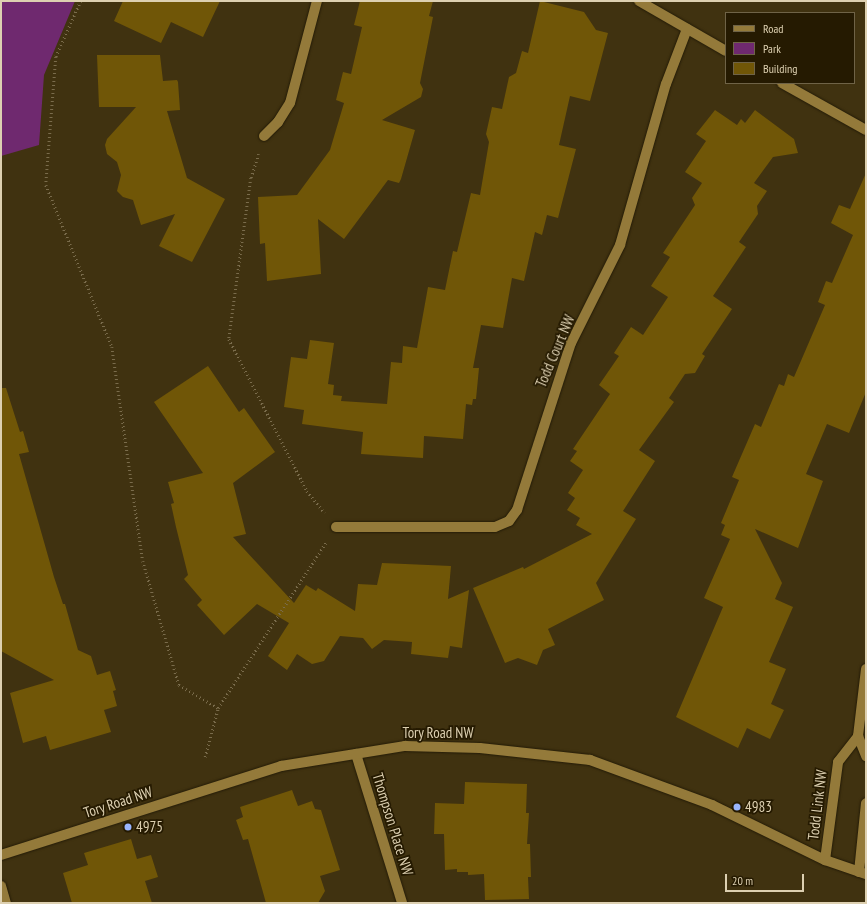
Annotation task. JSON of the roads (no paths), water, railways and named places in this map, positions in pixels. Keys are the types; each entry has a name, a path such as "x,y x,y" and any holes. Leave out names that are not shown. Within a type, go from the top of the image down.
{"street":[{"path":"264,136 278,122 290,104 317,1"},
{"path":"640,1 725,50"},
{"name":"Todd Court NW","path":"336,527 495,527 509,521 517,510 571,343 620,245 666,84 687,29"},
{"path":"784,84 866,130"},
{"path":"866,669 858,736 866,756"},
{"name":"Todd Link NW","path":"825,860 838,762 858,736"},
{"name":"Tory Road NW","path":"1,855 281,766 404,746 480,748 590,760 712,804 825,860 863,873"},
{"name":"Thompson Place NW","path":"356,754 402,903"},
{"path":"863,873 866,803"},
{"path":"1,886 6,903"}],"place":[{"name":"4983","path":"737,807"},
{"name":"4975","path":"128,827"}]}
